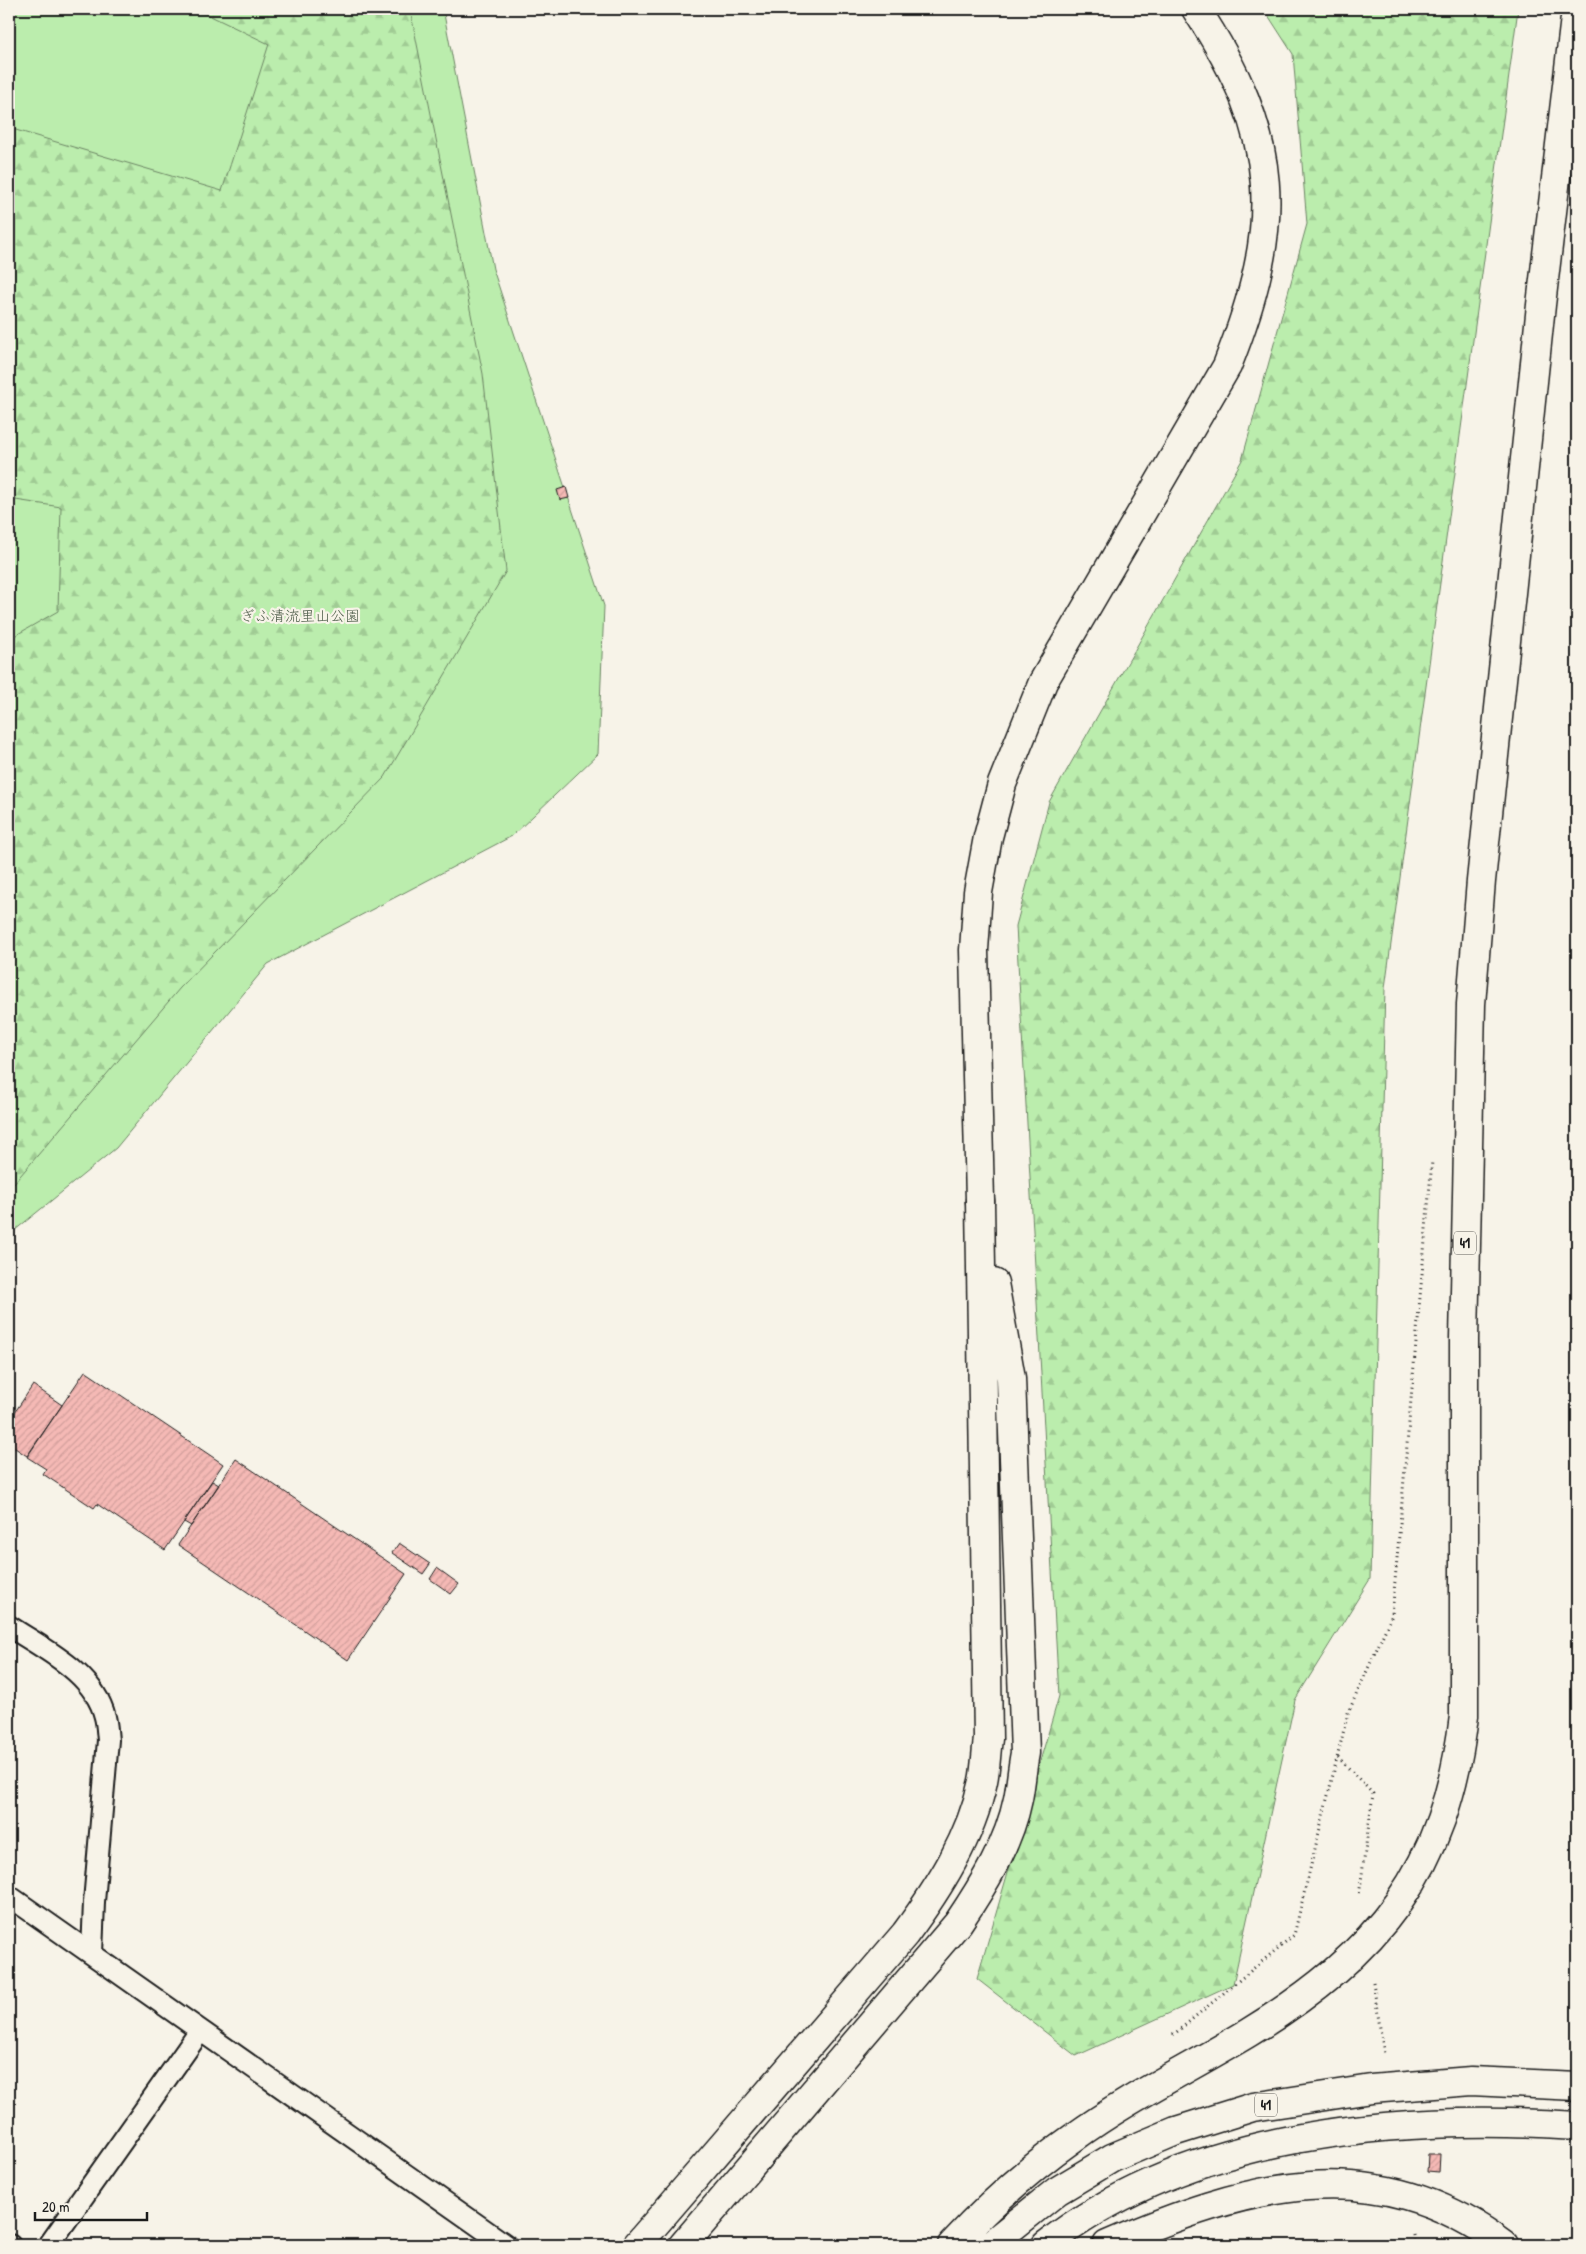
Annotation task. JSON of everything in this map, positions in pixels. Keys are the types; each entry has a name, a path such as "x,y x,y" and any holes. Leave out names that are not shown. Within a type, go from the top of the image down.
{"main road":[{"path":"638,2245 905,1934 933,1896 955,1858 972,1818 983,1781 988,1738 980,1201 974,950 978,892 988,837 1002,784 1042,682 1227,366 1246,320 1258,275 1265,229 1267,183 1258,136 1243,92 1226,56 1196,9"},
{"name":"41","path":"952,2245 975,2220 1022,2178 1074,2137 1154,2087 1249,2032 1295,2002 1338,1969 1373,1936 1404,1897 1428,1852 1447,1806 1459,1760 1464,1716 1464,1340 1471,1004 1481,880 1540,315 1576,9"},
{"path":"683,2245 958,1923 983,1887 1003,1844 1018,1801 1025,1753 1011,1378 980,1201"},
{"name":"41","path":"990,2245 1057,2190 1112,2158 1176,2131 1253,2107 1371,2089 1472,2081 1577,2086"},
{"path":"1046,2245 1086,2217 1158,2182 1231,2154 1283,2142 1338,2132 1437,2123 1526,2122 1577,2126"},
{"path":"1107,2245 1213,2204 1272,2192 1324,2186 1362,2186 1406,2194 1445,2209 1483,2229 1504,2245"}],"lane":[{"path":"9,1626 74,1670 89,1684 99,1699 105,1717 108,1740 94,1902 92,1954"},
{"path":"9,1896 506,2245"},
{"path":"49,2245 200,2031"}],"path":[{"path":"1172,2036 1294,1935 1348,1713 1392,1615 1432,1157"},
{"path":"1338,1757 1373,1794 1358,1892 1360,1900"},
{"path":"1372,1978 1386,2063"}],"green space":[{"name":"ぎふ清流里山公園","path":"9,9 443,9 493,269 604,606 598,754 512,836 268,964 116,1148 9,1235"},
{"name":"ぎふ清流里山公園","path":"196,9 410,9 483,374 506,571 385,777 180,988 9,1189 9,639 58,611 61,507 9,499 9,128 222,191 269,44"},
{"path":"1264,9 1518,9 1385,988 1370,1579 1295,1700 1233,1984 1076,2056 977,1979 1059,1696 1016,926 1049,802 1242,460 1307,224 1293,54"}],"building":[{"path":"566,487 569,498 560,500 557,490"},
{"path":"85,1371 223,1464 165,1550 97,1504 94,1508 43,1474 46,1469 27,1457"},
{"path":"33,1385 62,1405 27,1456 9,1444 9,1421"},
{"path":"236,1459 406,1574 348,1660 178,1545"},
{"path":"212,1481 219,1485 191,1526 184,1522"},
{"path":"399,1543 430,1564 423,1574 392,1553"},
{"path":"437,1568 459,1584 451,1594 430,1579"},
{"path":"1428,2154 1440,2154 1439,2173 1427,2172"}]}
